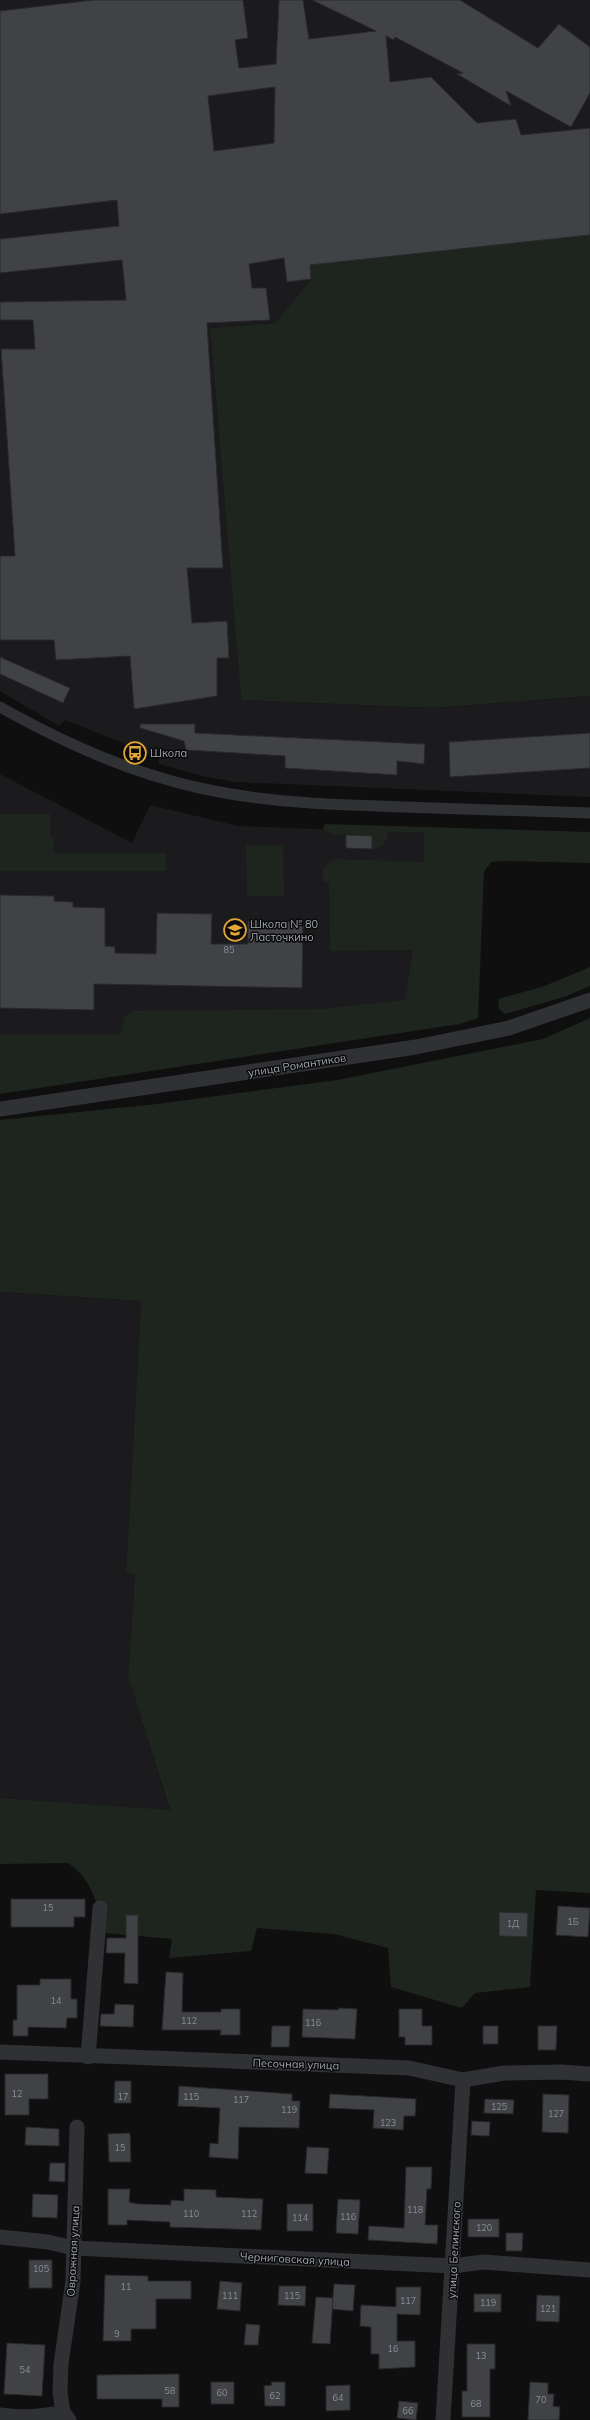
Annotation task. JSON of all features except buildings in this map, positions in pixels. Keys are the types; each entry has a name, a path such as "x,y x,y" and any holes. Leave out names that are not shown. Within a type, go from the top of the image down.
{"street":[{"path":"0,707 47,734 95,754 130,768 200,788 319,805 590,813"},
{"name":"улица Романтиков","path":"0,1109 416,1047 509,1028 590,1000"},
{"path":"88,2057 100,1908"},
{"name":"Песочная улица","path":"0,2052 88,2057 409,2068 463,2080 504,2073 561,2072 590,2074"},
{"name":"улица Белинского","path":"443,2420 463,2080"},
{"name":"Овражная улица","path":"66,2416 60,2392 61,2364 73,2281 77,2127"},
{"name":"Черниговская улица","path":"0,2237 48,2242 74,2248 453,2266 483,2262 590,2270"},
{"path":"0,2415 17,2417 66,2416"}],"shaded area":[{"path":"0,0 590,0 590,235 311,265 311,279 275,323 210,328 241,700 433,708 590,696 590,797 235,782 202,776 159,764 158,757 65,720 59,726 0,691"},
{"path":"590,235 590,696 433,708 241,700 210,328 275,323 311,279 310,265"},
{"name":"Школа № 80 Ласточкино","path":"0,774 132,843 150,805 238,826 472,835 469,1016 0,1087"},
{"path":"0,814 50,814 50,837 54,838 54,853 166,853 166,871 0,871"},
{"path":"325,824 590,832 590,863 491,862 484,872 478,1018 460,1024 0,1094 0,1035 121,1034 124,1017 135,1011 321,1009 405,1000 413,950 330,951 329,883 323,881 323,870 330,861 339,859 424,862 424,833 388,832 384,844 379,848 372,849 372,836 332,834 323,829"},
{"path":"246,845 283,845 284,896 247,896"},
{"path":"590,967 590,986 567,996 505,1014 499,1009 498,999 542,987"},
{"path":"590,1018 590,1893 536,1890 530,1987 475,1993 462,2008 391,1987 388,1948 334,1934 257,1928 251,1951 169,1958 172,1939 104,1933 97,1904 89,1885 76,1869 68,1863 0,1864 0,1798 170,1810 128,1677 135,1574 126,1572 141,1301 0,1292 0,1120 157,1104 337,1080 543,1039"},
{"path":"0,1292 141,1301 126,1572 135,1574 128,1677 170,1811 0,1798"}],"place":[{"name":"Школа","path":"135,753"},
{"name":"Школа № 80 Ласточкино","path":"235,930"}]}
